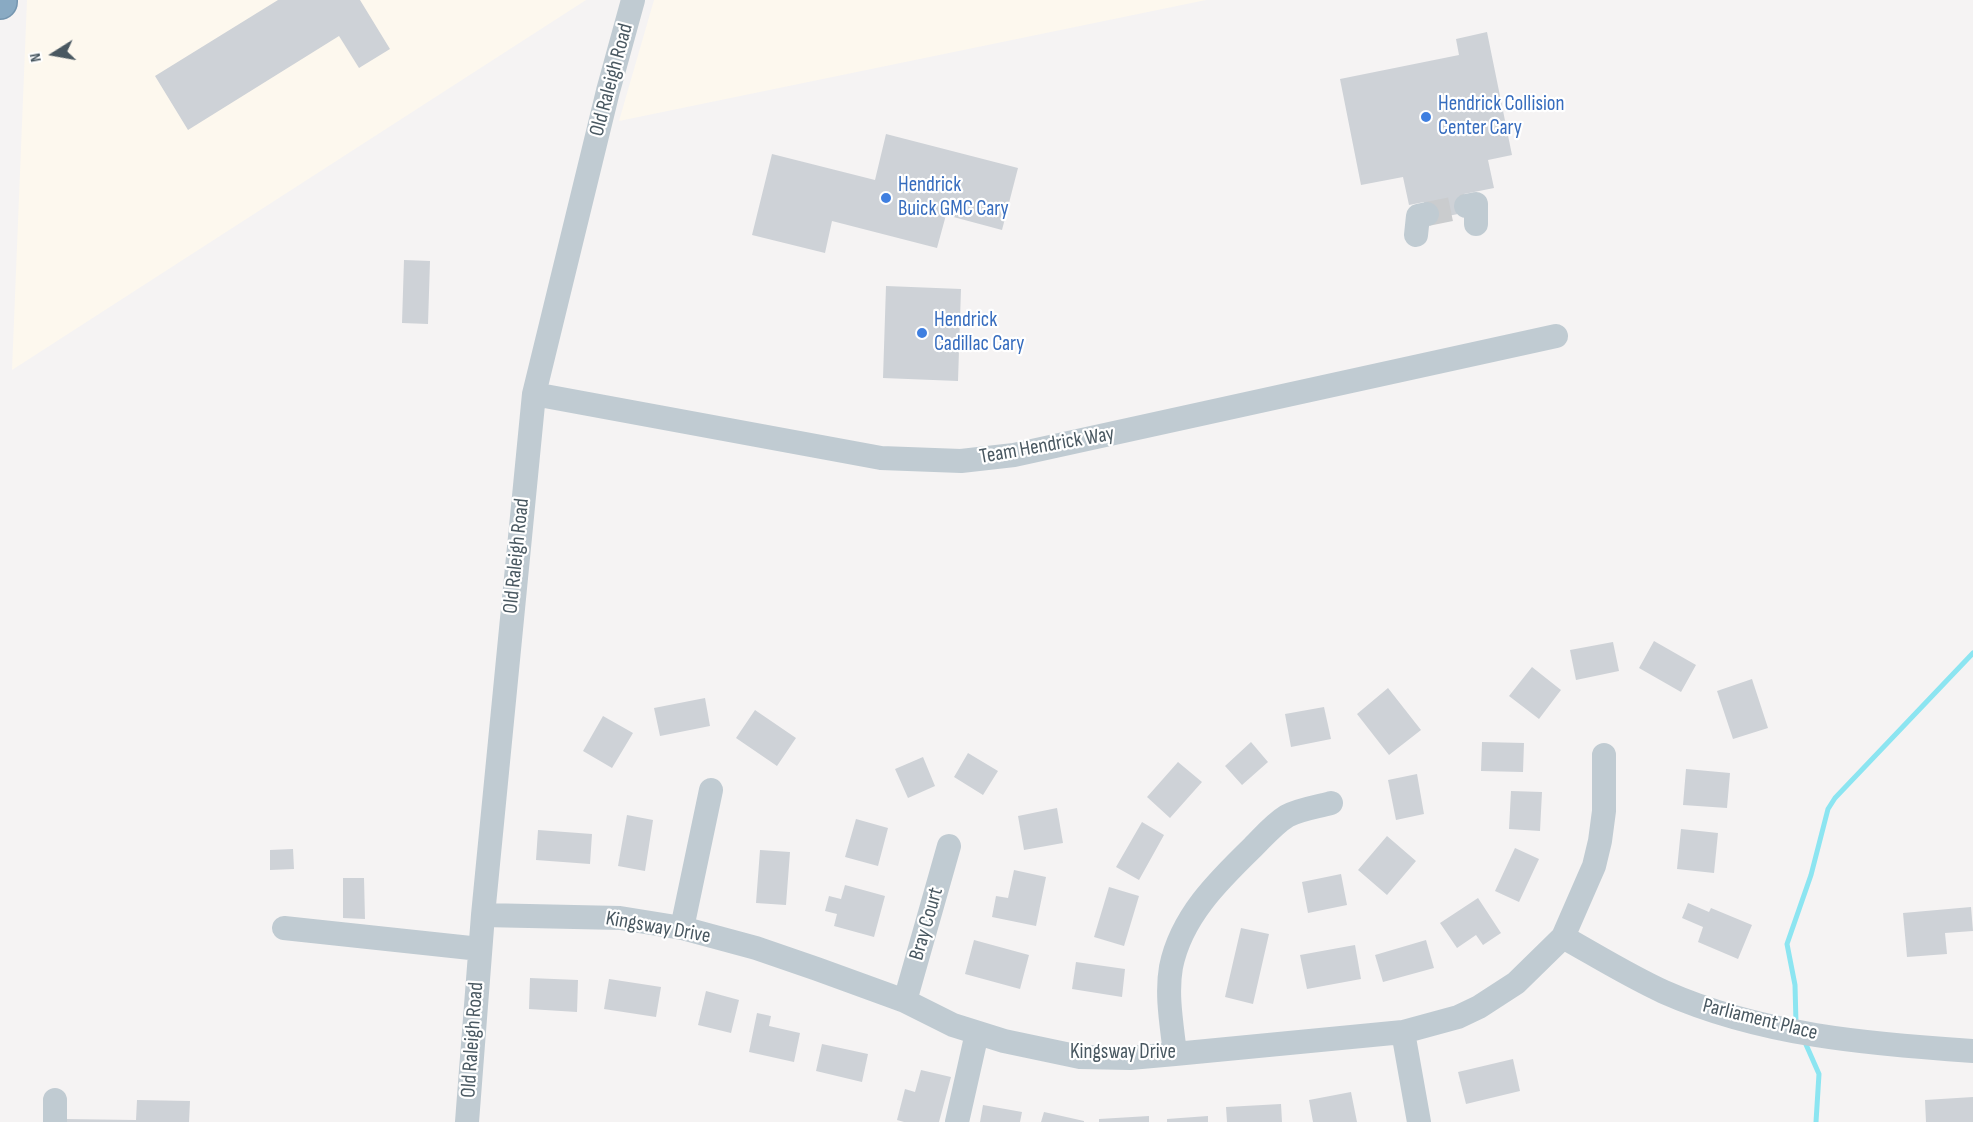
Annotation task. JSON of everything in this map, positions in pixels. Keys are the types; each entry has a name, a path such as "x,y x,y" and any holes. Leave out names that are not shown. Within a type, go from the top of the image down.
{"street":[{"name":"Old Raleigh Road","path":"467,1122 483,915 534,394 633,0"},
{"name":"Team Hendrick Way","path":"534,394 881,458 961,461 1014,455 1556,336"},
{"name":"Kingsway Drive","path":"483,915 620,918 682,928 756,948 905,1001 953,1025 977,1033 1080,1057 1130,1058 1403,1032 1458,1017 1479,1007 1533,969 1563,937 1594,866 1600,841 1604,811 1605,754"},
{"path":"682,928 711,790"},
{"path":"1175,1054 1170,1008 1171,968 1179,939 1197,908 1279,821 1290,814 1331,803"},
{"name":"Bray Court","path":"905,1001 949,846"},
{"path":"284,928 480,949"},
{"name":"Parliament Place","path":"1563,937 1664,992 1733,1017 1810,1034 1877,1044 1973,1051"},
{"path":"1403,1032 1419,1122"},
{"path":"957,1122 977,1033"}],"shaded area":[{"path":"27,0 586,0 12,370"},
{"path":"654,0 1206,0 619,121"}],"building":[{"path":"278,0 360,0 390,49 359,68 339,36 188,130 155,76"},
{"name":"Hendrick Collision Center Cary","path":"1487,32 1512,155 1488,160 1494,188 1464,194 1468,212 1428,220 1424,202 1409,205 1403,177 1361,185 1340,79 1459,55 1456,39"},
{"name":"Hendrick Buick GMC Cary","path":"886,134 1018,168 1002,230 946,215 937,248 832,221 825,253 752,235 772,154 875,180"},
{"path":"404,260 430,261 428,324 402,323"},
{"name":"Hendrick Cadillac Cary","path":"886,286 961,289 958,381 883,378"},
{"path":"1654,641 1696,665 1681,692 1639,668"},
{"path":"1613,642 1619,671 1576,680 1570,650"},
{"path":"1532,667 1561,690 1539,719 1509,696"},
{"path":"1752,679 1768,728 1733,739 1717,691"},
{"path":"1388,688 1421,730 1389,755 1357,714"},
{"path":"705,698 710,726 660,736 654,708"},
{"path":"1324,707 1331,739 1291,747 1285,714"},
{"path":"755,710 796,738 777,766 736,738"},
{"path":"603,716 633,733 612,768 583,751"},
{"path":"1251,742 1268,762 1242,785 1225,766"},
{"path":"1482,742 1524,743 1523,772 1481,771"},
{"path":"968,753 998,771 983,795 954,777"},
{"path":"923,757 935,786 908,798 895,769"},
{"path":"1178,762 1202,782 1170,818 1147,797"},
{"path":"1686,769 1730,773 1727,808 1683,805"},
{"path":"1417,774 1424,814 1396,820 1388,780"},
{"path":"1511,791 1542,792 1540,831 1509,829"},
{"path":"1057,808 1063,843 1024,850 1018,816"},
{"path":"627,815 653,820 645,871 618,866"},
{"path":"856,819 888,828 878,866 845,857"},
{"path":"1142,822 1164,835 1139,880 1116,867"},
{"path":"1681,829 1718,833 1714,873 1677,869"},
{"path":"538,830 592,834 590,864 536,860"},
{"path":"1387,836 1416,861 1387,895 1358,870"},
{"path":"1515,848 1539,859 1519,902 1495,891"},
{"path":"293,849 294,869 270,870 270,850"},
{"path":"760,850 790,852 786,905 756,903"},
{"path":"1014,870 1046,877 1036,926 992,917 996,896 1008,898"},
{"path":"1341,874 1347,905 1308,913 1302,882"},
{"path":"343,878 364,878 365,919 343,918"},
{"path":"845,885 885,896 874,937 834,926 837,914 825,911 829,896 841,899"},
{"path":"1109,887 1139,896 1124,946 1094,937"},
{"path":"1478,898 1501,933 1483,945 1476,935 1457,948 1440,923"},
{"path":"1688,903 1709,912 1711,908 1752,925 1738,959 1698,942 1703,927 1682,918"},
{"path":"1971,907 1973,931 1945,933 1947,954 1907,957 1903,913"},
{"path":"1241,928 1269,934 1253,1004 1225,997"},
{"path":"974,940 1029,955 1020,989 965,974"},
{"path":"1426,940 1434,968 1383,982 1375,955"},
{"path":"1355,945 1361,979 1307,989 1300,955"},
{"path":"1076,962 1125,969 1122,997 1072,989"},
{"path":"530,978 578,980 577,1012 529,1009"},
{"path":"609,979 661,987 656,1017 604,1009"},
{"path":"706,991 739,1000 731,1033 698,1025"},
{"path":"757,1013 771,1016 769,1026 800,1033 794,1062 749,1052"},
{"path":"822,1044 868,1054 862,1082 816,1071"},
{"path":"1513,1059 1520,1091 1466,1104 1458,1072"},
{"path":"921,1070 951,1077 939,1122 897,1120 905,1089 915,1092"},
{"path":"1351,1092 1357,1122 1313,1122 1309,1100"},
{"path":"1973,1097 1973,1122 1926,1122 1925,1100"},
{"path":"137,1100 190,1101 189,1122 64,1122 64,1119 136,1120"},
{"path":"1281,1104 1282,1122 1227,1122 1226,1107"},
{"path":"983,1105 1022,1112 1020,1122 980,1122"},
{"path":"1044,1112 1084,1121 1084,1122 1041,1122"},
{"path":"1149,1116 1149,1122 1099,1122 1099,1119"},
{"path":"1208,1116 1208,1122 1167,1122 1167,1119"}],"waterway":[{"path":"1796,1023 1795,985 1787,944 1811,875 1828,809 1835,798 1973,653"},
{"path":"1804,1040 1819,1074 1816,1122"}],"tunnel":[{"path":"1427,214 1466,206"}],"place":[{"name":"Hendrick Collision Center Cary","path":"1426,117"},
{"name":"Hendrick Buick GMC Cary","path":"886,198"},
{"name":"Hendrick Cadillac Cary","path":"922,333"}]}
